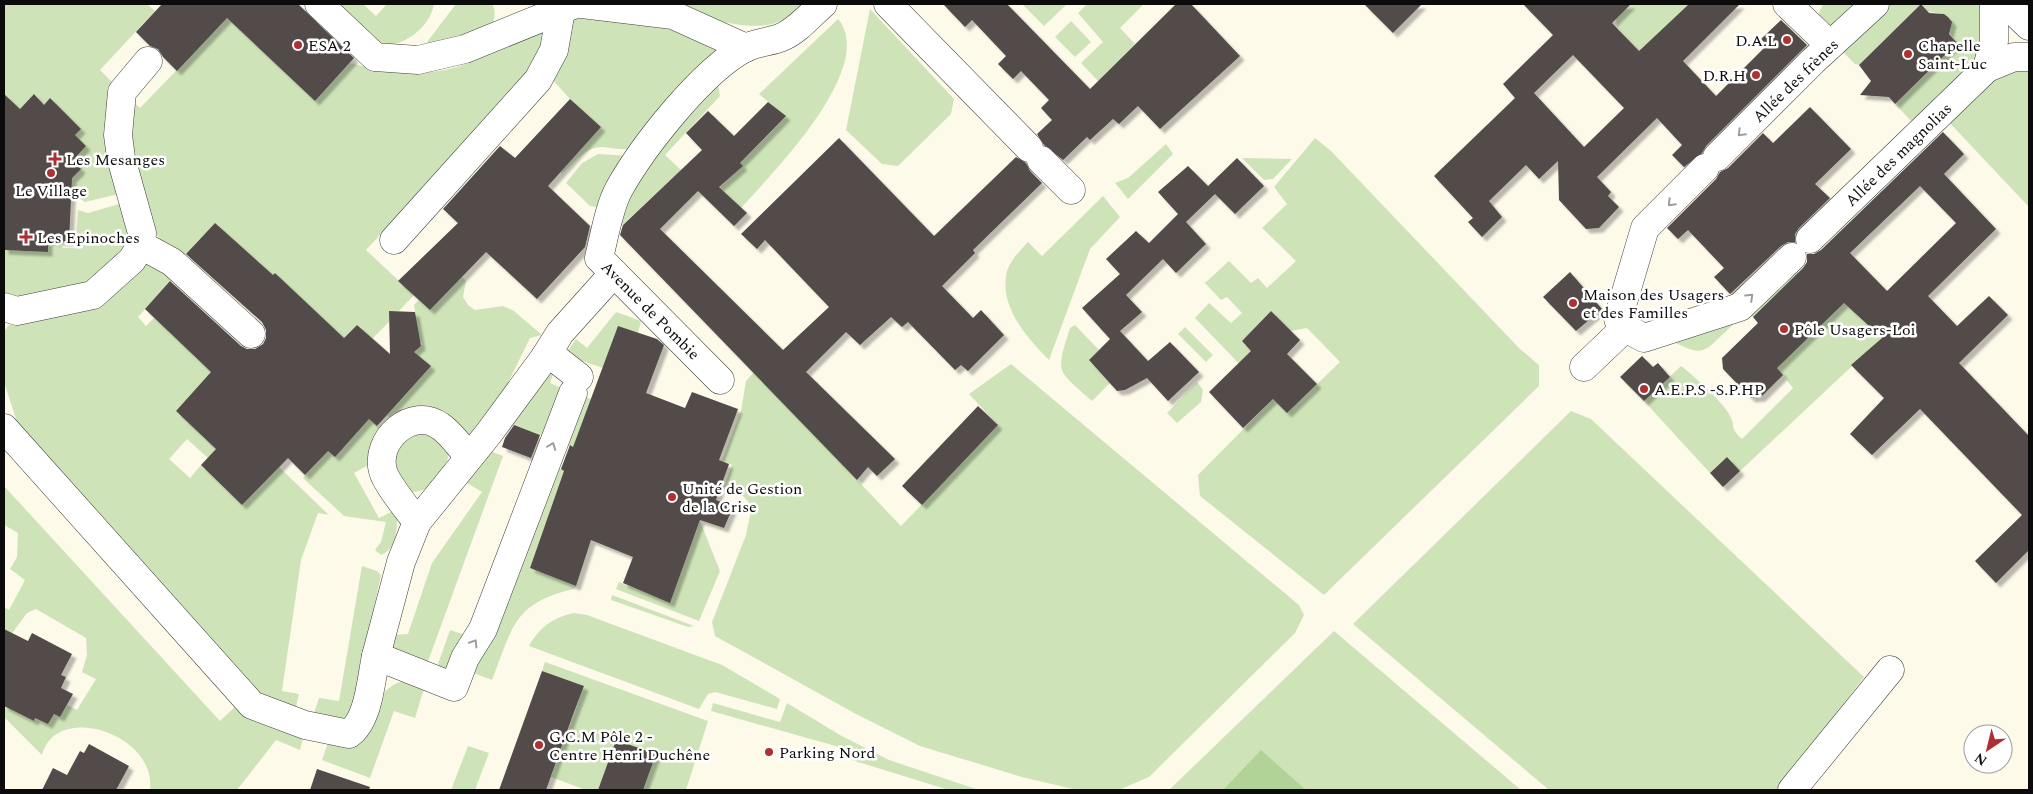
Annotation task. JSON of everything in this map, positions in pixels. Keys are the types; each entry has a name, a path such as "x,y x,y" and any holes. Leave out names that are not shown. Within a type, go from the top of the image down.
{"lane":[{"path":"319,4 375,57 418,60 465,49 573,6 673,16 746,48"},
{"name":"Avenue de Pombie","path":"720,380 599,258 618,190 652,139 686,98 719,68 746,48 783,37 823,4"},
{"path":"888,4 1071,190"},
{"path":"1787,4 1822,53"},
{"name":"Allée des frènes","path":"1625,328 1618,319 1645,228 1822,53 1875,4"},
{"path":"1987,68 1994,41 1994,4"},
{"path":"2006,4 2029,26"},
{"path":"394,240 538,80 554,50 573,6"},
{"path":"1987,68 2014,58 2029,57"},
{"path":"4,307 17,311 93,295 132,260 141,245 142,233 121,158 118,136 122,92 148,61"},
{"name":"Allée des magnolias","path":"1625,328 1644,338 1740,307 1987,68"},
{"path":"141,245 172,262 251,334"},
{"path":"4,428 252,705 305,725 349,734 356,728 365,705 401,562 417,522 551,358 560,333 614,273"},
{"path":"1584,367 1625,328"},
{"path":"376,656 454,687 465,658 483,629 576,385 551,358"},
{"path":"417,522 383,472 381,459 384,446 390,435 401,426 413,422 427,421 440,425 469,457"},
{"path":"1792,790 1890,670"}],"green space":[{"path":"4,4 147,4 155,11 100,70 117,87 123,193 85,202 62,188 81,169 73,160 86,146 75,135 81,129 50,99 44,105 34,94 20,109 11,101 4,108"},
{"path":"329,4 363,4 376,16 387,4 434,4 428,20 416,33 400,42 383,46"},
{"path":"456,4 492,4 494,17 490,31 428,46 427,42"},
{"path":"658,4 809,4 782,20 759,26 715,20"},
{"path":"1022,4 1067,4 1044,26"},
{"path":"1087,4 1144,4 1120,28 1135,44 1098,81 1081,63 1103,42 1078,13"},
{"path":"1631,4 1689,4 1639,51 1617,27 1616,18"},
{"path":"1823,4 1859,4 1833,28 1826,26 1817,17"},
{"path":"1884,4 1921,4 1859,65 1855,64 1840,49"},
{"path":"1921,4 1986,4 1978,61 1913,123 1895,104 1957,43 1949,32 1951,20 1944,14 1929,11"},
{"path":"870,9 954,99 951,114 898,166 882,164 846,130"},
{"path":"577,16 679,24 718,47 718,58 634,148 597,147 591,149 562,174 560,172 601,127 570,99 550,77 571,22"},
{"path":"227,18 315,101 350,63 376,69 403,72 417,73 444,70 481,58 549,24 537,65 366,250 414,295 399,311 389,311 389,322 372,339 357,325 344,338 275,273 268,280 215,223 182,258 159,238 150,224 127,161 128,97 140,108"},
{"path":"838,19 847,40 844,64 833,91 816,119 796,146 741,208 720,187 742,166 740,163 786,117 759,94"},
{"path":"1071,21 1091,42 1075,57 1055,37"},
{"path":"2029,63 2029,207 1945,118 1978,86"},
{"path":"718,84 720,96 665,155 681,170 619,228 626,201 647,158"},
{"path":"1315,138 1331,151 1520,349 1539,365 1539,386 1324,595 1200,496 1198,475 1273,399 1287,413 1340,362 1307,328 1290,331 1271,311 1242,341 1262,363 1250,375 1195,318 1209,303 1231,323 1242,313 1227,297 1221,300 1205,283 1229,261 1251,283 1258,278 1267,288 1296,261 1262,228 1287,204 1274,187"},
{"path":"1166,144 1173,154 1128,199 1115,183 1128,178"},
{"path":"598,154 632,156 603,203 597,207 590,206 566,183 582,163"},
{"path":"1242,158 1292,159 1273,179 1264,180"},
{"path":"1103,196 1120,217 1090,249 1049,360 1025,333 1012,312 1006,289 1007,272 1014,258 1028,242 1042,256"},
{"path":"119,204 127,204 137,239 98,278 76,288 24,304 4,297 4,250 48,252 48,240 58,241 63,248 75,248 78,210 88,213"},
{"path":"146,264 156,264 175,276 138,317 146,326 154,318 217,378 176,411 216,449 208,458 187,439 169,459 190,478 201,465 242,505 279,467 329,515 318,513 301,560 282,691 299,694 296,707 263,700 18,425 4,382 4,332 8,326"},
{"path":"1795,269 1809,281 1816,276 1881,339 1740,471 1727,457 1710,473 1644,401 1681,366 1722,404 1732,420 1735,432 1742,439 1793,388 1777,368 1758,323 1746,309"},
{"path":"462,277 466,281 463,297 468,305 475,310 503,306 514,311 542,335 530,338 501,397 470,435 393,421 352,382 430,366 414,352 423,344 400,323 406,316 416,316 414,305 419,300 430,310"},
{"path":"616,312 641,321 638,333 603,368 565,355 576,339 587,348"},
{"path":"1723,316 1733,325 1710,346 1704,349 1699,351 1691,350 1670,340"},
{"path":"1075,325 1099,350 1089,360 1110,383 1092,401 1072,383 1062,370 1061,363 1065,343 1070,328"},
{"path":"1185,327 1213,355 1206,362 1178,334"},
{"path":"1011,364 1299,605 1304,615 1295,633 1149,777 1121,789 1073,789 1022,777 920,746 856,714 715,636 712,622 746,535 752,506 743,496 724,487 732,465 722,461 741,411 746,381 754,372 901,526 998,425 969,394"},
{"path":"551,369 555,369 550,383 564,389 546,437 510,424"},
{"path":"1197,382 1203,390 1201,402 1177,423 1167,413"},
{"path":"341,393 383,431 372,463 354,473 379,518 397,509 397,529 394,542 387,552 381,555 375,550 381,542 386,522 344,516 303,478 321,458 325,448 335,457"},
{"path":"579,395 591,399 573,447 561,442"},
{"path":"1571,411 1591,419 1864,677 1777,790 1549,790 1353,624"},
{"path":"429,431 449,453 445,467 437,480 431,485 425,489 411,492 392,474 392,447 404,433"},
{"path":"490,451 503,456 427,664 393,649 392,635 408,634 432,563 482,492 467,483"},
{"path":"553,467 565,470 530,568 576,586 574,589 538,602 518,620 505,645 492,680 468,671"},
{"path":"4,486 220,721 235,707 244,717 303,738 300,750 276,740 237,790 150,790 148,770 138,753 123,740 104,731 84,728 66,730 51,739 42,755 4,717 4,706 33,721 35,718 48,724 54,714 60,717 67,705 77,710 96,679 82,672 87,655 86,638 36,609 27,613 10,636 4,632 4,607 9,610 25,580 10,569 17,557 18,533 4,525"},
{"path":"700,521 720,571 699,621 616,589 619,582 670,602"},
{"path":"362,566 377,571 381,575 351,716 344,723 314,713 319,698 339,701"},
{"path":"612,595 694,626 688,627 611,600"},
{"path":"574,613 587,615 722,665 780,699 777,709 715,692 708,694 699,709 529,646 547,624"},
{"path":"450,630 469,636 450,673 437,667"},
{"path":"1334,631 1521,790 1169,790"},
{"path":"545,662 708,721 686,790 643,790 655,755 616,740 599,787 605,790 586,790 551,777 584,687 542,671"},
{"path":"407,680 425,685 415,718 394,711 370,778 322,760 328,743 344,748 358,746 365,739 383,695 392,686"},
{"path":"713,703 780,722 787,703 840,735 889,760 979,790 949,790 842,757 839,747 711,711"},
{"path":"468,746 489,753 475,790 451,790"},
{"path":"1261,750 1306,790 1223,790"}],"building":[{"name":"ESA 2","path":"162,4 298,4 354,58 315,101 227,18 177,71 158,49 150,46 136,32"},
{"path":"943,4 1007,4 1090,89 1176,4 1191,4 1240,56 1160,129 1138,106 1119,124 1113,119 1090,140 1087,137 1063,160 1044,145 1037,134 1052,120 1041,108 1049,100 1021,71 1013,79 998,64 1006,56 972,20 965,27"},
{"path":"1364,4 1422,4 1393,33"},
{"path":"1523,4 1631,4 1612,23 1639,51 1689,4 1740,4 1683,61 1716,96 1767,45 1761,39 1781,20 1807,45 1706,146 1702,153 1684,167 1672,155 1682,145 1657,118 1597,177 1611,192 1608,196 1619,207 1599,228 1586,229 1559,200 1558,161 1539,179 1526,165 1489,201 1502,217 1482,237 1468,222 1473,218 1434,176 1515,98 1503,84 1553,35","holes":["1573,55 1624,108 1584,147 1534,93"]},
{"name":"Chapelle Saint-Luc","path":"1921,4 1929,13 1944,14 1948,17 1952,22 1949,34 1957,43 1895,104 1889,97 1860,95 1871,81 1859,65"},
{"name":"Le Village","path":"4,94 20,109 34,94 44,105 50,98 81,129 75,135 86,146 73,160 81,169 72,178 69,242 48,240 48,252 4,250"},
{"path":"570,99 601,127 548,186 590,226 585,247 537,299 486,252 430,310 398,281 458,223 443,209 500,146 515,158"},
{"path":"768,102 786,116 740,163 743,166 719,187 747,213 734,226 698,191 660,229 783,350 829,307 765,240 757,249 741,234 839,138 934,236 1016,157 1026,163 1030,171 1042,183 973,250 975,253 942,286 973,318 981,310 1004,335 968,371 961,365 955,370 908,322 902,327 891,317 860,345 846,332 806,372 895,459 877,476 868,467 857,480 620,235 623,225 702,150 686,133 708,111 734,136"},
{"path":"1810,107 1851,149 1815,184 1830,198 1799,228 1795,234 1795,242 1788,242 1781,246 1730,294 1714,277 1724,268 1688,230 1678,239 1667,228 1716,179 1720,172 1728,168 1763,133 1773,143"},
{"path":"1943,132 1964,154 1944,174 1996,229 1928,296 1957,326 1989,296 2008,315 1959,363 2029,436 2029,550 1996,583 1975,561 2022,515 1920,409 1872,455 1850,434 1884,398 1851,365 1882,338 1844,303 1777,368 1783,375 1761,397 1751,398 1723,369 1722,358 1758,323 1753,317 1803,268 1807,262 1807,254 1814,254 1821,250","holes":["1920,186 1956,223 1887,291 1850,253"]},
{"path":"1237,158 1264,186 1235,214 1215,194 1186,222 1206,244 1176,273 1163,259 1126,295 1142,312 1120,331 1148,361 1170,342 1199,372 1168,401 1147,378 1125,390 1117,391 1089,360 1110,339 1082,308 1120,274 1106,259 1136,231 1149,243 1178,214 1158,192 1188,166 1208,186"},
{"path":"215,223 273,275 275,273 344,338 357,325 390,354 389,311 415,312 421,346 414,352 431,366 377,426 369,419 335,457 328,451 305,475 288,458 242,505 201,465 216,449 176,411 211,372 145,309 170,281 241,346 247,349 255,349 263,344 266,338 266,330 262,322 186,254"},
{"name":"Maison des Usagers et des Familles","path":"1570,272 1602,309 1576,331 1543,297"},
{"path":"1271,311 1300,340 1287,354 1317,384 1287,413 1273,399 1243,428 1209,392 1251,351 1242,341"},
{"path":"618,326 657,339 664,345 646,393 685,408 692,392 738,409 719,460 729,464 716,500 733,507 724,528 700,520 670,603 623,583 633,557 591,540 576,586 530,568 564,471 561,469 570,445 573,447"},
{"name":"A.E.P.S -S.P.HP","path":"1642,356 1653,367 1658,363 1670,377 1644,401 1620,377"},
{"path":"978,406 998,425 922,505 902,486"},
{"path":"514,425 540,435 531,458 502,447 505,438"},
{"path":"1727,457 1740,471 1723,487 1710,473"},
{"path":"4,629 28,641 32,633 72,654 61,675 66,677 61,688 73,694 60,717 54,714 48,724 35,718 34,721 4,706"},
{"name":"G.C.M Pôle 2 - Centre Henri Duchêne","path":"542,671 584,686 546,790 499,790"},
{"name":"G.C.M Pôle 2 - Centre Henri Duchêne","path":"616,740 656,754 643,790 598,790"},
{"path":"89,744 129,766 116,790 42,790 53,768 67,775 80,751 84,753"},
{"path":"317,769 370,787 369,790 310,790"}],"place":[{"name":"D.A.L","path":"1787,40"},
{"name":"ESA 2","path":"298,45"},
{"name":"Chapelle Saint-Luc","path":"1908,54"},
{"name":"D.R.H","path":"1756,75"},
{"name":"Les Mesanges","path":"55,159"},
{"name":"Le Village","path":"51,173"},
{"name":"Les Epinoches","path":"26,237"},
{"name":"Maison des Usagers et des Familles","path":"1573,303"},
{"name":"Pôle Usagers-Loi","path":"1784,329"},
{"name":"A.E.P.S -S.P.HP","path":"1644,389"},
{"name":"Unité de Gestion de la Crise","path":"672,497"},
{"name":"G.C.M Pôle 2 - Centre Henri Duchêne","path":"539,745"},
{"name":"Parking Nord","path":"769,752"}]}
